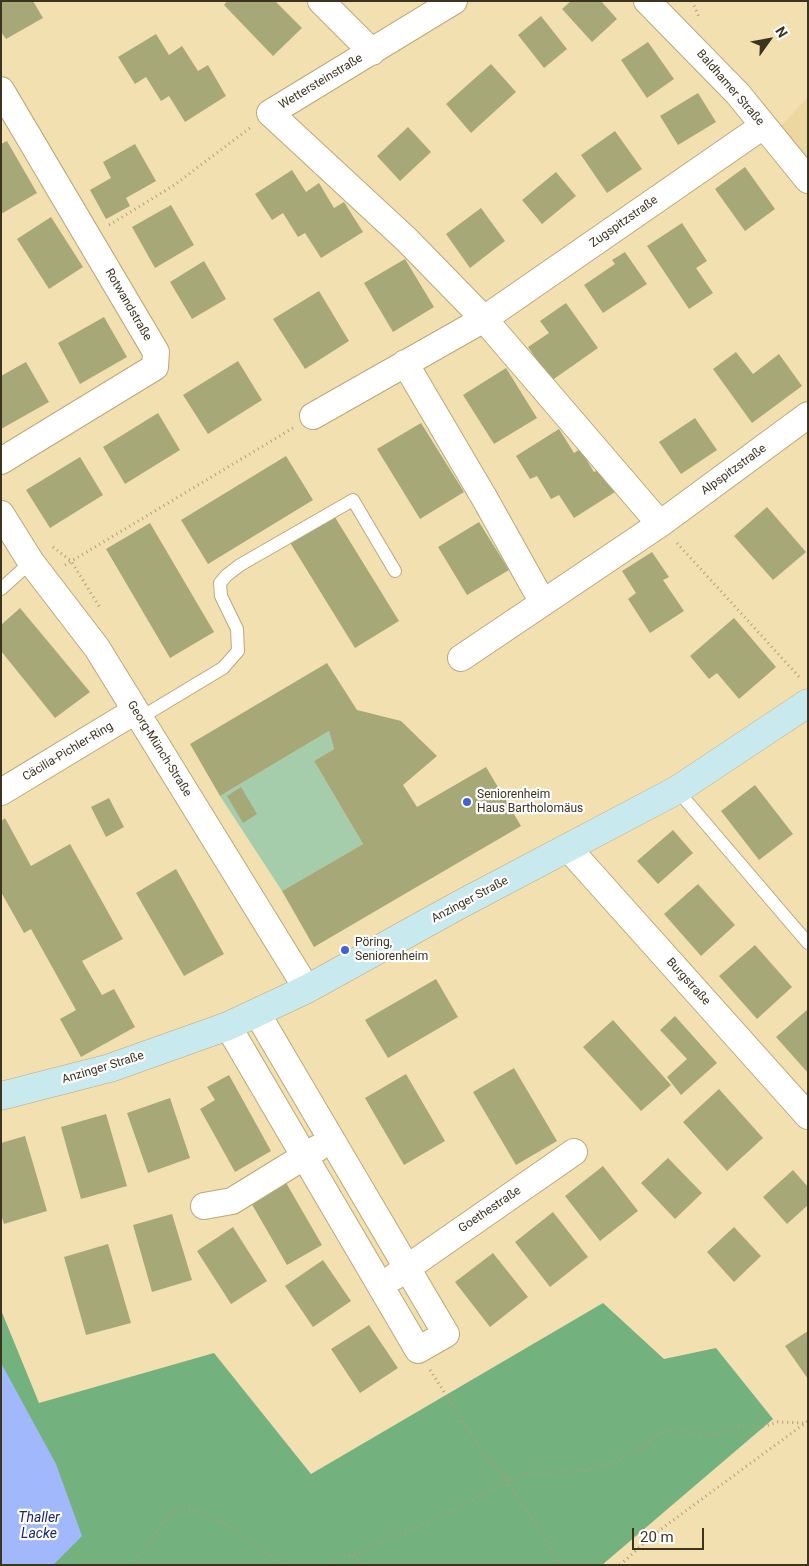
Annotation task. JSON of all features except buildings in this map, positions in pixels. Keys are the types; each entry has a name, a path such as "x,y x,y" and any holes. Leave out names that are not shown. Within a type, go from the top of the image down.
{"street":[{"path":"322,1 372,52"},
{"name":"Wettersteinstraße","path":"454,1 270,112 407,240 484,319"},
{"name":"Baldhamer Straße","path":"647,1 708,61 808,180"},
{"name":"Rotwandstraße","path":"1,90 156,352 155,367 1,461"},
{"name":"Zugspitzstraße","path":"313,416 484,319 763,126"},
{"path":"484,319 660,524"},
{"path":"405,363 485,498 543,603"},
{"name":"Alpspitzstraße","path":"461,658 660,524 808,415"},
{"name":"Georg-Münch-Straße","path":"1,514 31,562 97,648 307,990"},
{"name":"Anzinger Straße","path":"1,1096 110,1068 228,1026 307,990 459,905 569,849 677,790 808,703"},
{"name":"Cäcilia-Pichler-Ring","path":"1,792 138,714"},
{"name":"Burgstraße","path":"569,849 808,1116"},
{"path":"228,1026 418,1350 446,1334 257,1013"},
{"path":"204,1206 232,1201 332,1140"},
{"name":"Goethestraße","path":"381,1287 406,1267 574,1152"}],"lane":[{"path":"138,714 223,668 233,660 238,651 239,639 237,629 221,596 220,583 240,565 353,500 395,572"},
{"path":"1,589 31,562"},
{"path":"677,790 808,943"}],"path":[{"path":"90,238 173,186 270,112"},
{"path":"70,561 313,416"},
{"path":"660,524 795,672"},
{"path":"418,1350 484,1454 507,1480 561,1565"},
{"path":"326,1565 354,1555 441,1517 507,1480 530,1474 583,1471 620,1460 668,1429 710,1435 746,1425 761,1427 778,1422 806,1422"},
{"path":"620,1565 652,1535 806,1422"},
{"path":"132,1565 171,1513 183,1506 220,1521 284,1565"},
{"path":"354,1555 361,1565"}],"shaded area":[{"path":"808,97 808,164 779,128"}],"green space":[{"path":"329,731 334,749 314,761 363,844 282,891 220,796"},
{"path":"603,1303 664,1359 716,1348 773,1419 602,1565 1,1565 1,1310 39,1403 214,1353 311,1474"}],"water":[{"name":"Thaller Lacke","path":"1,1363 56,1464 82,1536 53,1565 1,1565"}],"place":[{"name":"Seniorenheim Haus Bartholomäus","path":"467,802"},
{"name":"Pöring, Seniorenheim","path":"345,950"}]}
